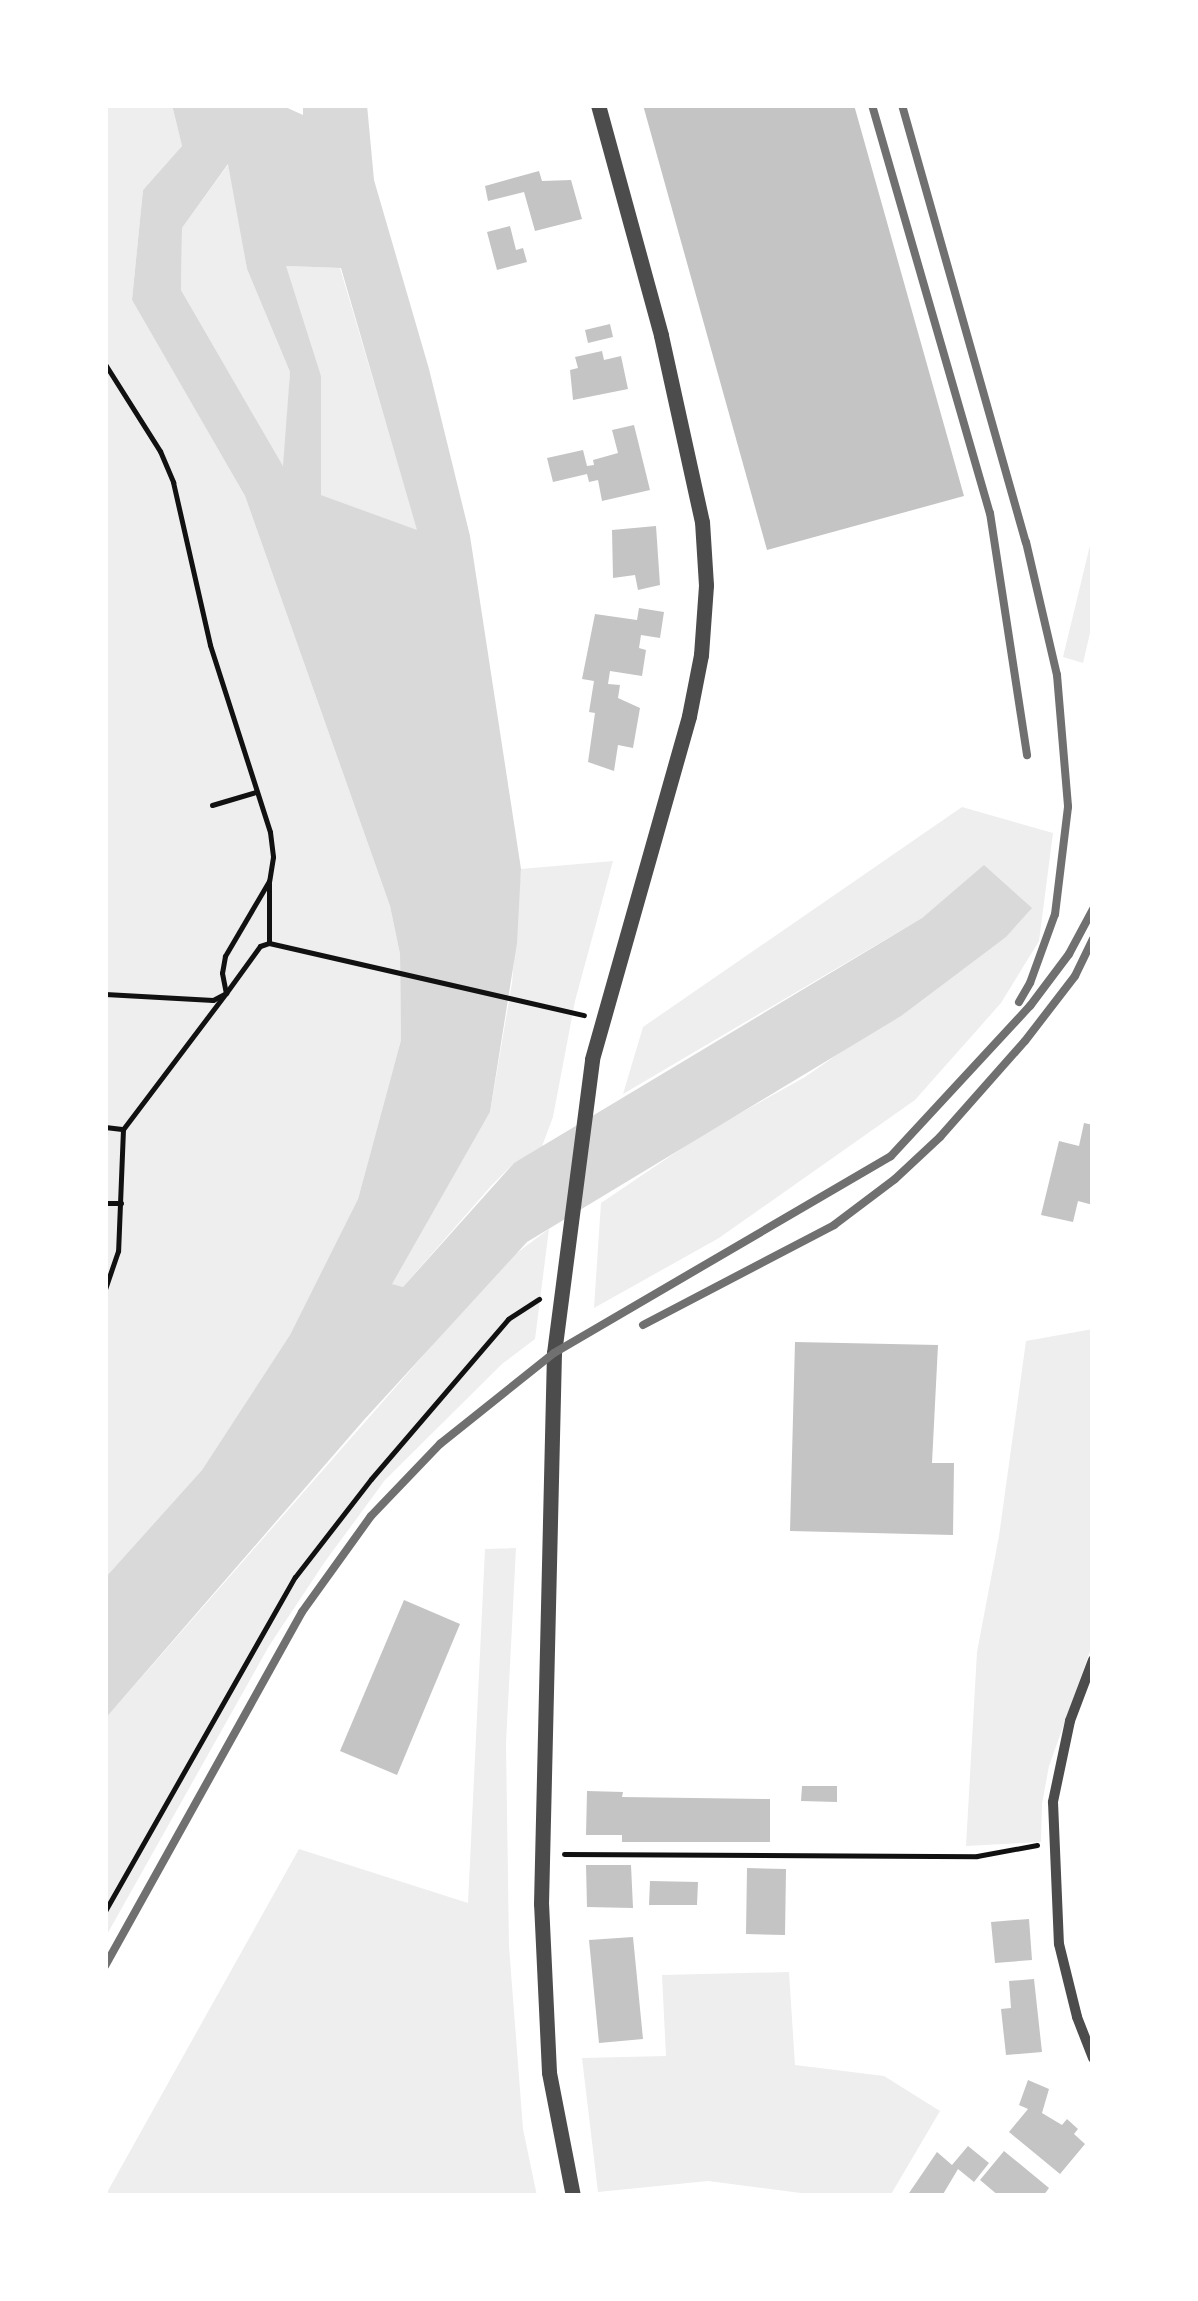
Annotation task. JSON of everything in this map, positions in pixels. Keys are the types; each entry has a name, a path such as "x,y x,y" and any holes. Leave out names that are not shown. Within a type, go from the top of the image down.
{"street":[{"path":"573,2196 549,2072 540,1852 554,1354 592,1060 689,716 701,655 706,585 702,522 662,335 598,105"},
{"path":"1093,1660 1070,1721 1053,1802 1059,1944 1077,2017 1093,2058"}],"path":[{"path":"105,364 160,451 173,482 210,646 270,832 273,943"},
{"path":"212,805 256,792"},
{"path":"226,992 225,956 269,881"},
{"path":"105,1289 116,1264 122,1203 122,1129 260,946 273,943 602,1020"},
{"path":"105,994 206,1000 226,992"},
{"path":"105,1127 122,1129"},
{"path":"105,1202 122,1203"},
{"path":"105,1911 295,1577 371,1479 508,1318 562,1283"},
{"path":"540,1852 977,1856 1054,1842"}],"shaded area":[{"path":"105,105 172,105 182,146 143,190 132,300 245,496 390,906 400,954 401,1040 358,1199 290,1336 202,1470 105,1578"},
{"path":"172,105 281,105 303,115 303,105 367,105 374,180 429,369 470,536 521,869 517,943 490,1112 392,1284 403,1287 514,1163 922,918 984,865 1032,908 1006,937 901,1016 527,1242 363,1421 105,1719 105,1578 202,1470 290,1335 358,1199 401,1040 400,954 390,906 245,496 132,300 143,190 182,146","holes":["228,164 247,269 290,372 283,466 181,290 182,228","286,266 341,268 417,530 321,495 321,376"]},
{"path":"230,162 247,269 290,372 284,468 181,290 182,228"},
{"path":"285,266 340,268 418,531 321,495 321,377"},
{"path":"1093,533 1093,620 1083,663 1063,657"},
{"path":"962,807 1053,833 1039,941 1001,1003 915,1100 719,1238 594,1308 601,1203 703,1134 805,1077 1006,937 984,866 922,918 623,1094 643,1027"},
{"path":"613,861 575,1001 553,1117 541,1149 514,1163 491,1186 403,1287 391,1284 490,1112 512,983 521,869"},
{"path":"549,1229 535,1339 502,1364 385,1480 324,1563 269,1646 105,1938 105,1719 506,1261"},
{"path":"1093,1329 1093,1643 1049,1766 1041,1842 966,1846 977,1652 999,1536 1026,1341"},
{"path":"516,1548 506,1743 509,1946 523,2129 537,2196 105,2196 299,1849 468,1903 485,1549"},
{"path":"789,1972 795,2065 884,2076 940,2111 890,2196 824,2196 708,2181 598,2192 582,2058 666,2056 662,1975"}],"building":[{"path":"643,105 854,105 964,496 767,550"},
{"path":"539,171 542,181 571,180 582,219 535,231 524,192 488,201 485,186"},
{"path":"510,226 516,250 523,248 527,262 497,270 487,232"},
{"path":"610,324 613,337 588,343 585,330"},
{"path":"602,351 604,360 621,356 628,389 573,400 570,370 578,368 575,357"},
{"path":"634,425 650,490 602,501 598,480 589,482 587,474 553,482 547,458 583,450 587,466 594,465 593,460 618,453 612,430"},
{"path":"656,526 660,585 638,590 635,575 613,578 612,530"},
{"path":"639,608 664,612 660,638 641,635 639,648 646,650 642,676 610,671 608,684 620,685 618,698 640,708 633,748 618,745 614,771 588,762 595,713 589,712 594,681 582,679 595,614 637,620"},
{"path":"1084,1123 1093,1125 1093,1205 1078,1201 1073,1222 1041,1215 1059,1141 1079,1146"},
{"path":"795,1342 938,1345 932,1463 954,1463 953,1535 790,1531"},
{"path":"404,1600 460,1624 397,1775 340,1751"},
{"path":"802,1786 837,1786 837,1802 801,1801"},
{"path":"587,1791 623,1792 622,1797 770,1799 770,1842 622,1842 622,1835 586,1835"},
{"path":"586,1865 631,1865 633,1908 587,1907"},
{"path":"747,1868 786,1869 785,1935 746,1934"},
{"path":"650,1881 698,1882 697,1905 649,1905"},
{"path":"1029,1919 1032,1960 995,1963 991,1922"},
{"path":"633,1937 643,2039 599,2043 589,1940"},
{"path":"1034,1979 1042,2052 1006,2055 1001,2009 1011,2008 1009,1981"},
{"path":"1028,2080 1049,2089 1042,2113 1062,2125 1067,2119 1078,2129 1074,2134 1085,2144 1060,2174 1009,2132 1028,2109 1019,2105"},
{"path":"968,2146 989,2163 974,2182 958,2169 942,2196 907,2196 937,2152 952,2165"},
{"path":"1004,2151 1049,2188 1043,2196 999,2196 980,2180"}],"railway":[{"path":"872,105 990,513 1027,755"},
{"path":"902,105 1026,542 1057,675 1068,807 1055,914 1019,1002"},
{"path":"105,1966 302,1612 371,1516 440,1444 554,1353 891,1156 1030,1006 1069,954 1093,909"},
{"path":"643,1325 834,1225 895,1179 940,1137 1025,1041 1075,976 1093,939"}]}
